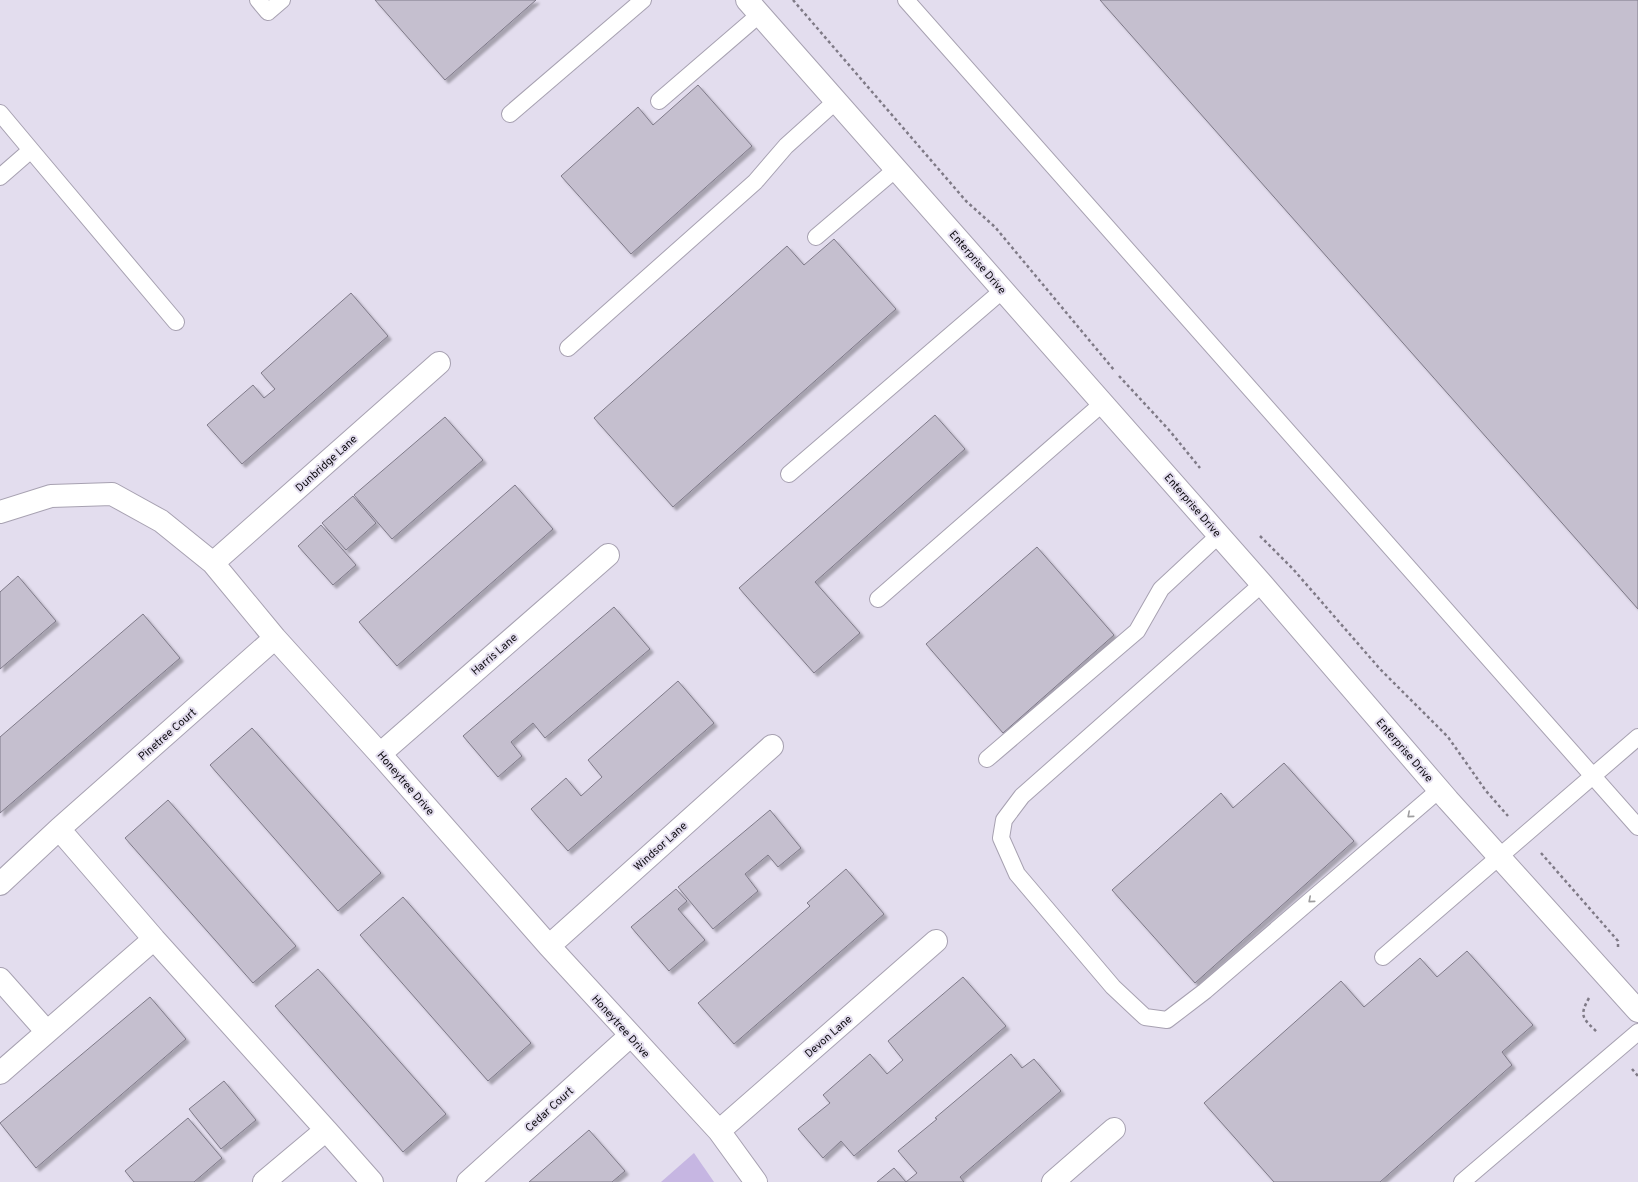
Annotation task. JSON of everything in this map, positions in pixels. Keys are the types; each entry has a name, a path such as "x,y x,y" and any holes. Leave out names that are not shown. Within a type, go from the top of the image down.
{"street":[{"name":"Enterprise Drive","path":"753,7 1262,584 1439,790 1638,1011"},
{"name":"Dunbridge Lane","path":"213,563 439,363"},
{"name":"Honeytree Drive","path":"0,512 51,496 112,494 161,521 213,563 275,638 380,754 549,946 719,1132 756,1182"},
{"name":"Harris Lane","path":"380,754 608,555"},
{"name":"Pinetree Court","path":"0,884 59,829 275,638"},
{"name":"Windsor Lane","path":"549,946 772,746"},
{"path":"59,829 154,939 372,1182"},
{"path":"0,1073 154,939"},
{"name":"Devon Lane","path":"719,1132 936,941"},
{"path":"0,979 46,1032"},
{"name":"Cedar Court","path":"468,1182 630,1036"},
{"path":"1053,1182 1114,1129"},
{"path":"264,1182 326,1130"}],"lane":[{"path":"258,0 268,12 282,0"},
{"path":"510,114 643,0"},
{"path":"906,0 1638,827"},
{"path":"659,101 753,7"},
{"path":"568,348 755,182 786,146 836,101"},
{"path":"0,113 176,322"},
{"path":"0,176 32,150"},
{"path":"816,237 896,169"},
{"path":"789,474 1003,290"},
{"path":"878,599 1103,403"},
{"path":"987,759 1137,630 1161,589 1219,535"},
{"path":"1262,584 1022,796 1004,820 1001,838 1017,874 1113,987 1145,1017 1167,1020 1205,991 1439,790"},
{"path":"1383,957 1500,858 1638,737"},
{"path":"1462,1182 1638,1032"}],"shaded area":[{"path":"694,1153 714,1182 661,1182"}],"building":[{"path":"375,0 536,0 445,80"},
{"path":"1100,0 1638,0 1638,609"},
{"path":"698,85 752,146 631,254 561,176 638,107 653,125"},
{"path":"834,239 896,309 673,507 594,418 787,246 804,265"},
{"path":"351,293 388,336 242,464 207,425 253,385 264,398 275,389 261,373"},
{"path":"935,415 965,449 815,582 860,633 814,673 739,588"},
{"path":"445,417 483,460 392,539 354,495"},
{"path":"515,485 553,529 397,666 359,622"},
{"path":"353,496 376,523 346,550 322,523"},
{"path":"321,525 356,565 333,585 298,546"},
{"path":"1037,547 1114,635 1003,733 926,644"},
{"path":"18,576 56,621 0,669 0,592"},
{"path":"614,607 650,649 545,738 533,723 511,742 522,756 498,777 463,736"},
{"path":"143,614 180,658 0,813 0,737"},
{"path":"678,681 714,723 568,851 531,809 566,778 581,796 602,777 588,760"},
{"path":"252,728 381,873 338,911 210,765"},
{"path":"1284,763 1354,841 1195,983 1112,890 1221,793 1233,808"},
{"path":"168,800 296,946 253,983 125,838"},
{"path":"770,810 801,848 778,867 768,855 745,874 758,891 713,929 678,887"},
{"path":"846,869 884,914 734,1044 698,1003 810,906 807,903"},
{"path":"676,889 687,901 678,909 705,940 669,971 631,927"},
{"path":"403,897 531,1043 488,1081 360,935"},
{"path":"1467,951 1533,1025 1502,1052 1512,1065 1380,1182 1274,1182 1204,1103 1341,981 1364,1007 1420,958 1437,977"},
{"path":"318,969 446,1114 403,1152 275,1006"},
{"path":"963,977 1006,1026 854,1156 841,1141 823,1158 798,1129 830,1103 823,1095 870,1054 887,1074 903,1060 888,1041"},
{"path":"150,997 186,1039 36,1168 0,1123"},
{"path":"1011,1054 1022,1068 1034,1059 1061,1091 960,1177 964,1182 906,1182 917,1173 898,1151"},
{"path":"224,1081 256,1120 221,1149 189,1109"},
{"path":"188,1118 222,1158 194,1182 134,1182 125,1171"},
{"path":"589,1130 625,1171 612,1182 529,1182"},
{"path":"894,1168 906,1182 877,1182"}]}
